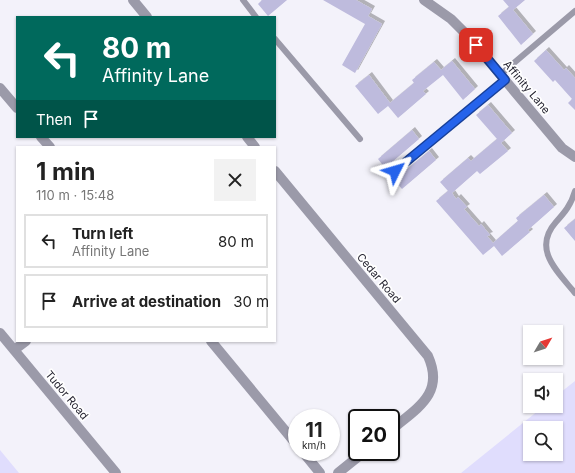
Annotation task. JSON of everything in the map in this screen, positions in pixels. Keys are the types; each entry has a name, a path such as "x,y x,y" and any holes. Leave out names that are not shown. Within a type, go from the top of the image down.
{"street":[{"path":"133,0 146,16"},
{"name":"Affinity Lane","path":"424,0 451,19 468,36 562,148 575,157"},
{"path":"0,88 16,107"},
{"path":"42,138 49,146"},
{"path":"248,138 254,146"},
{"name":"Cedar Road","path":"276,172 428,356 434,368 435,378 428,396 419,407 400,423"},
{"name":"Tudor Road","path":"0,333 116,473"},
{"path":"14,350 25,342"},
{"path":"212,342 288,434"},
{"path":"310,461 320,473"},
{"path":"338,473 353,461"}],"lane":[{"path":"243,0 255,16"},
{"path":"395,171 503,77 575,11"},
{"path":"276,40 360,139"},
{"path":"575,191 571,204 551,228 545,241 547,253 553,266 575,293"}],"shaded area":[{"path":"575,381 575,473 461,473 523,423 523,461 563,461 563,421 525,421 535,413 563,413 563,390"},
{"path":"0,450 19,473 0,473"}],"building":[{"path":"262,0 287,0 268,16 258,4"},
{"path":"323,0 356,0 372,9 368,16 382,24 355,73 342,65 365,24"},
{"path":"503,0 525,0 513,10 533,34 521,45 498,16 509,7"},
{"path":"546,50 564,70 566,68 575,78 575,110 568,103 572,99 555,80 553,82 534,61"},
{"path":"452,61 475,89 463,100 443,75 423,91 426,94 398,118 388,106 378,114 355,86 369,75 390,103 414,83 412,80 434,62 441,70"},
{"path":"488,105 512,133 501,143 508,151 480,174 477,171 452,193 456,199 458,197 467,207 464,209 479,226 481,224 490,235 487,236 493,243 518,221 516,218 544,195 554,207 528,230 530,232 502,256 494,246 483,255 436,201 448,191 440,182 468,158 471,161 497,139 476,115"},
{"path":"412,130 419,139 385,168 378,159"},
{"path":"429,151 436,160 402,189 394,180"},
{"path":"575,219 575,241 564,228"}],"route":[{"path":"395,171 505,80 476,45"}]}
